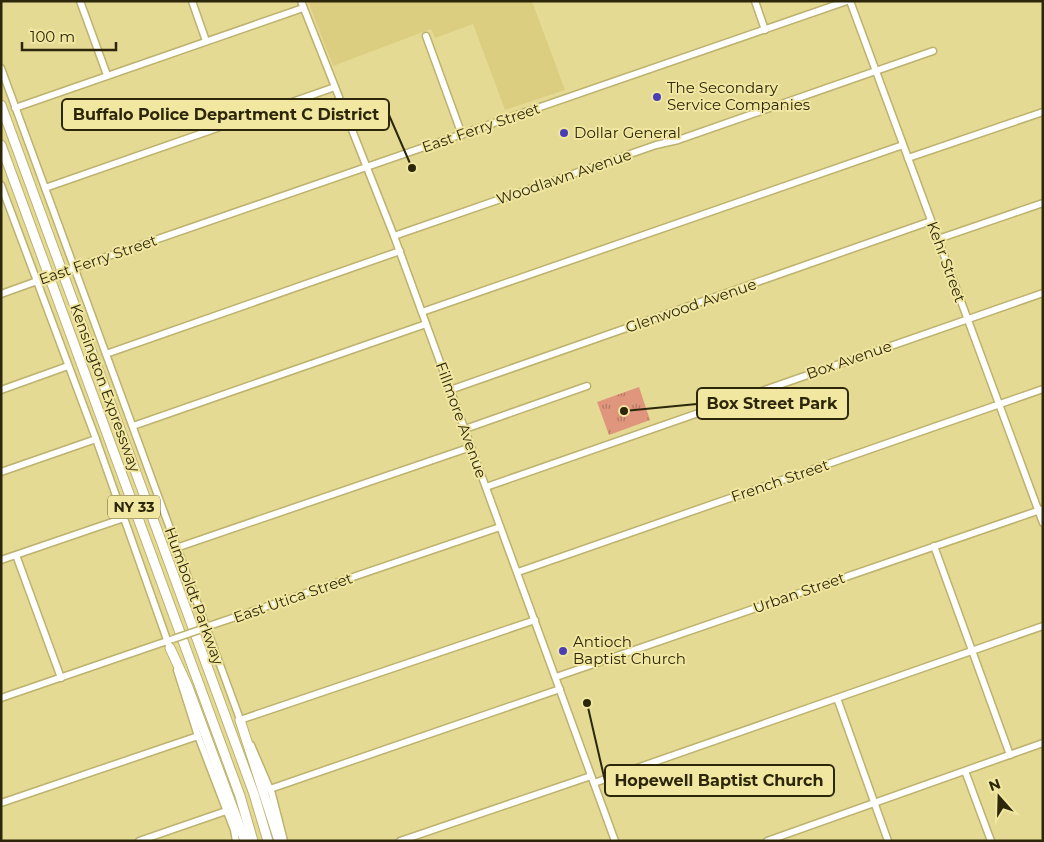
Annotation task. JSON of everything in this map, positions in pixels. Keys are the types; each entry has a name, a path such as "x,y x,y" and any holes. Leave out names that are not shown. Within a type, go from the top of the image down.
{"highway":[{"name":"Kensington Expressway","path":"1,105 254,794 268,841"},
{"name":"Kensington Expressway","path":"1,146 240,796 253,841"},
{"path":"170,643 245,841"},
{"path":"240,720 270,808 279,841"}],"street":[{"path":"80,1 107,75"},
{"path":"192,1 206,41"},
{"path":"755,1 765,30"},
{"name":"East Ferry Street","path":"1,294 765,30 836,3 849,1"},
{"name":"Kehr Street","path":"849,1 1040,509 1043,523"},
{"path":"16,108 206,41 302,4"},
{"name":"Fillmore Avenue","path":"302,4 400,251 615,841"},
{"path":"426,36 462,135"},
{"name":"Woodlawn Avenue","path":"394,236 933,51"},
{"name":"Humboldt Parkway","path":"1,68 45,188 72,269 106,354 204,628 240,720 270,789 284,841"},
{"path":"45,188 335,87"},
{"path":"908,158 1043,112"},
{"path":"422,312 903,145"},
{"path":"1,185 7,210 39,281 68,366 170,643 198,736 234,830 236,841"},
{"path":"938,239 1043,203"},
{"name":"Glenwood Avenue","path":"450,390 931,221"},
{"path":"106,354 400,251"},
{"name":"Box Avenue","path":"486,487 1043,293"},
{"path":"132,426 426,324"},
{"path":"1,390 68,366"},
{"path":"465,429 587,386"},
{"name":"French Street","path":"518,572 1043,389"},
{"path":"1,472 96,439"},
{"path":"176,548 471,447"},
{"name":"Urban Street","path":"556,677 1040,509"},
{"path":"1,560 124,518"},
{"name":"East Utica Street","path":"1,698 170,643 204,628 500,527"},
{"path":"934,546 1010,755"},
{"path":"16,555 61,678"},
{"path":"240,720 535,620"},
{"path":"594,783 1043,626"},
{"path":"270,789 560,689"},
{"path":"838,698 888,841"},
{"path":"1,803 198,736"},
{"path":"767,841 1043,743"},
{"path":"965,770 991,841"},
{"path":"400,841 591,776"},
{"path":"140,841 226,811"}],"shaded area":[{"path":"308,1 532,1 565,90 505,110 473,24 435,38 431,29 333,66"}],"green space":[{"path":"639,387 650,420 609,435 597,402"}],"place":[{"name":"The Secondary Service Companies","path":"657,97"},
{"name":"Dollar General","path":"564,133"},
{"name":"Buffalo Police Department C District","path":"412,168"},
{"name":"Box Street Park","path":"624,411"},
{"name":"Antioch Baptist Church","path":"563,651"},
{"name":"Hopewell Baptist Church","path":"587,703"}]}
